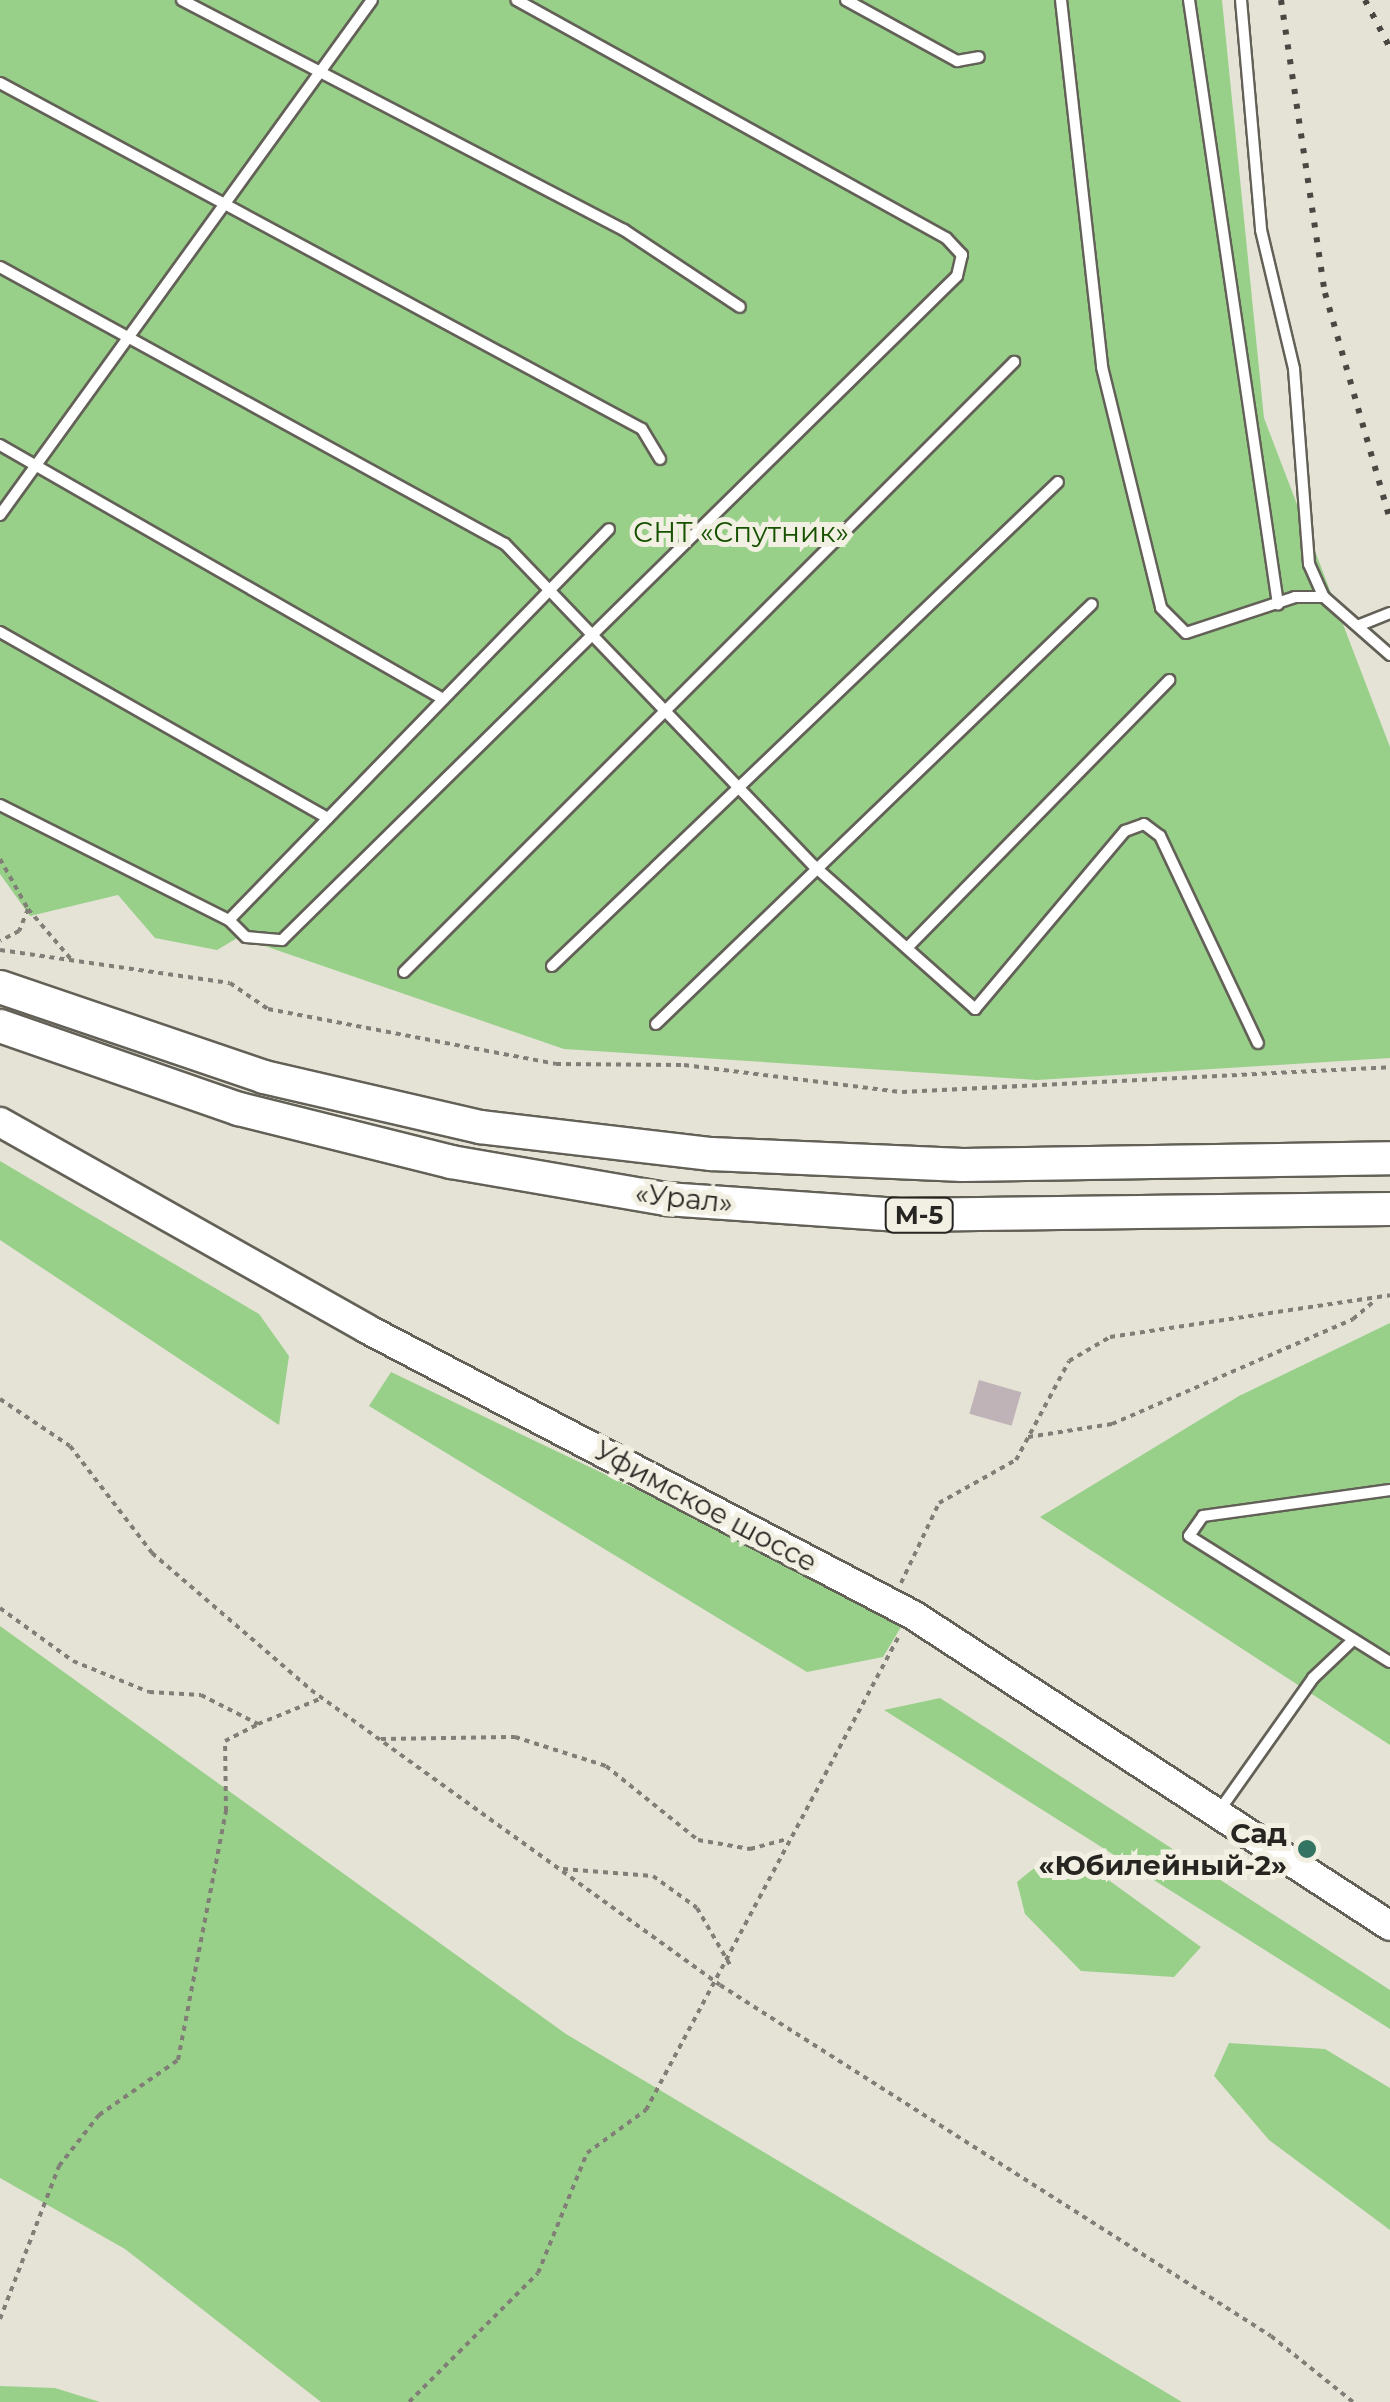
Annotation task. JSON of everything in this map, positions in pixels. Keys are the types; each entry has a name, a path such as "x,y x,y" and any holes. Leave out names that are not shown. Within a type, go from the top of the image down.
{"main road":[{"name":"«Урал»","path":"0,988 264,1077 480,1126 711,1154 962,1164 1390,1158"},
{"name":"«Урал»","path":"0,1026 240,1109 451,1162 666,1198 899,1215 1390,1209"},
{"name":"Уфимское шоссе","path":"0,1122 367,1328 903,1610 1390,1926"}],"lane":[{"path":"182,0 624,230 740,307"},
{"path":"0,515 372,0"},
{"path":"0,805 229,920 246,937 282,940 958,276 962,255 516,0"},
{"path":"846,0 957,61 980,56"},
{"path":"1061,0 1102,367 1162,608 1186,633 1278,604 1324,597"},
{"path":"1189,0 1278,604"},
{"path":"1242,0 1261,230 1294,369 1302,531 1324,597 1360,624 1390,656"},
{"path":"0,82 642,429 660,460"},
{"path":"0,268 506,544 813,866 975,1009 1125,830 1144,824 1160,836 1258,1044"},
{"path":"404,972 1014,362"},
{"path":"0,445 443,699"},
{"path":"552,966 739,792 1058,482"},
{"path":"229,920 609,529"},
{"path":"656,1024 813,866 1092,604"},
{"path":"1360,624 1390,613"},
{"path":"0,632 328,818"},
{"path":"907,948 1169,680"},
{"path":"1388,1660 1350,1643 1189,1536 1202,1516 1390,1490"},
{"path":"1218,1812 1314,1678 1350,1643"}],"path":[{"path":"0,859 28,909 72,960"},
{"path":"0,940 19,932 28,909"},
{"path":"0,950 230,983 268,1009 556,1064 684,1065 902,1092 1390,1067"},
{"path":"409,2402 538,2273 587,2153 646,2110 720,1985 903,1610 938,1503 1016,1460 1069,1361 1110,1336 1390,1296"},
{"path":"1028,1437 1112,1424 1353,1319 1375,1300"},
{"path":"0,1399 70,1446 152,1553 322,1698 720,1985 1271,2336 1353,2402"},
{"path":"0,1608 74,1661 149,1692 201,1695 258,1724"},
{"path":"0,2318 60,2166 99,2115 178,2060 226,1810 225,1741 322,1698"},
{"path":"380,1739 515,1737 606,1766 698,1840 750,1849 788,1839"},
{"path":"560,1870 653,1876 697,1908 730,1965"}],"green space":[{"name":"СНТ «Спутник»","path":"0,0 1222,0 1264,418 1390,747 1390,1058 1037,1080 564,1049 239,937 217,950 155,938 118,895 30,916 0,874"},
{"path":"0,1161 259,1314 289,1356 279,1425 0,1240"},
{"path":"1390,1323 1390,1745 1040,1517 1239,1396"},
{"path":"391,1372 778,1557 901,1627 883,1657 807,1672 369,1406"},
{"path":"0,1626 566,2034 1182,2402 321,2402 125,2249 0,2178"},
{"path":"940,1698 1390,1990 1390,2029 884,1710"},
{"path":"1038,1865 1103,1876 1201,1947 1174,1977 1081,1971 1025,1914 1017,1882"},
{"path":"1229,2043 1325,2049 1390,2088 1390,2230 1269,2140 1214,2076"},
{"path":"0,2386 55,2388 100,2402 0,2402"}],"building":[{"path":"979,1380 1021,1392 1012,1426 969,1414"}],"railway":[{"path":"1281,0 1325,293 1390,519"},
{"path":"1365,0 1390,48"}],"place":[{"name":"Сад «Юбилейный-2»","path":"1307,1849"}]}
